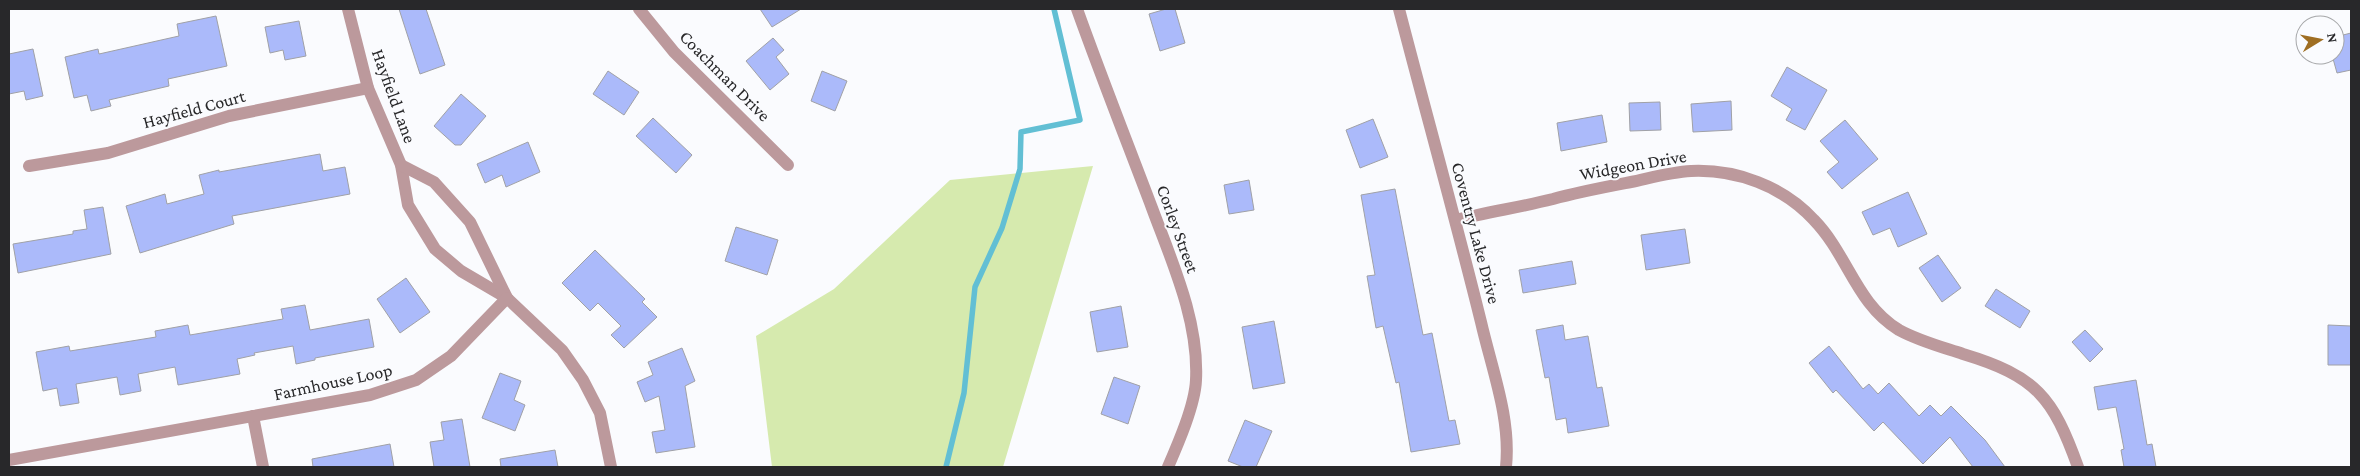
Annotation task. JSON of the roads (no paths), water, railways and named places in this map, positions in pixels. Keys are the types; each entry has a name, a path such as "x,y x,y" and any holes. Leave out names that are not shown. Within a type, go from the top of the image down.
{"street":[{"name":"Hayfield Lane","path":"348,9 368,88 400,165 408,205 435,249 461,271 507,298 562,350 583,380 600,413 611,467"},
{"name":"Coachman Drive","path":"639,9 674,52 788,165"},
{"name":"Corley Street","path":"1077,9 1173,263 1188,313 1195,347 1196,382 1182,433 1168,467"},
{"name":"Coventry Lake Drive","path":"1399,9 1456,220 1503,410 1507,429 1506,467"},
{"name":"Hayfield Court","path":"29,166 108,153 229,116 368,88"},
{"name":"Hayfield Lane","path":"400,165 434,182 470,222 507,298"},
{"name":"Widgeon Drive","path":"1456,220 1569,194 1689,171 1724,173 1758,182 1789,198 1815,221 1846,263 1872,309 1885,320 1923,341 1998,364 2029,383 2052,407 2066,433 2078,467"},
{"name":"Farmhouse Loop","path":"9,460 370,396 416,380 451,356 507,298"},
{"name":"Farmhouse Loop","path":"253,416 263,467"}],"waterway":[{"path":"946,467 964,393 975,287 1002,228 1020,169 1021,132 1080,120 1054,9"}]}
